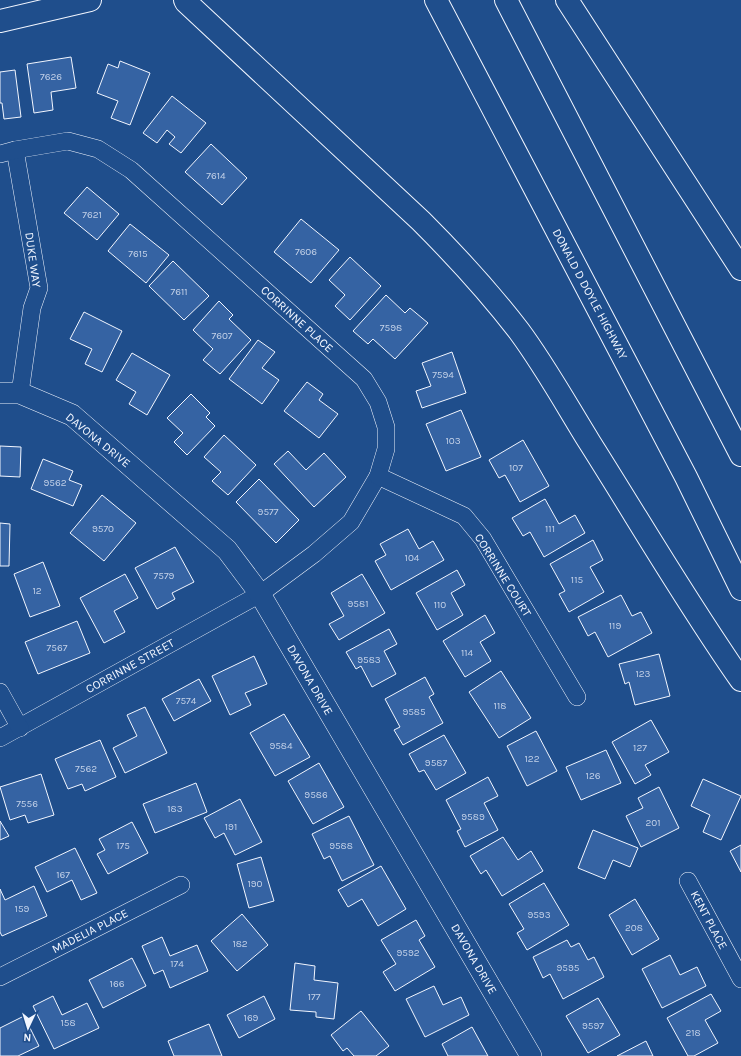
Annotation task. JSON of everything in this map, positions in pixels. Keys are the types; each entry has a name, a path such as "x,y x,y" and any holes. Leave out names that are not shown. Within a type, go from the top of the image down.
{"main road":[{"path":"0,21 90,0"},
{"path":"185,0 197,13 421,220 490,294 520,333 558,391 707,631 741,680"},
{"name":"DONALD D DOYLE HIGHWAY","path":"436,0 686,477 741,589"},
{"path":"506,0 741,455"},
{"path":"567,0 741,269"}],"street":[{"name":"CORRINNE PLACE","path":"8,152 68,141 98,149 131,170 364,379 378,402 386,427 386,449 378,476 351,522 314,554 260,594"},
{"name":"DUKE WAY","path":"8,152 39,288 32,308 20,392"},
{"name":"DAVONA DRIVE","path":"0,393 20,392 72,415 227,550 260,594 532,1056"},
{"name":"CORRINNE COURT","path":"378,476 464,516 483,539 576,697"},
{"name":"CORRINNE STREET","path":"0,738 260,594"},
{"path":"0,692 20,728"},
{"name":"KENT PLACE","path":"688,881 741,979"},
{"name":"MADELIA PLACE","path":"0,977 181,885"}],"building":[{"path":"71,57 76,88 51,92 53,110 34,113 27,64"},
{"path":"120,61 150,73 130,125 111,118 118,101 97,93 108,64 118,68"},
{"path":"15,70 21,117 4,119 2,103 0,103 0,72"},
{"path":"172,96 206,123 181,153 169,144 175,137 167,130 157,143 143,133"},
{"path":"211,144 247,178 222,205 185,172"},
{"path":"87,187 119,214 97,240 64,213"},
{"path":"301,219 339,250 311,283 274,252"},
{"path":"130,224 169,255 146,283 108,251"},
{"path":"350,257 381,286 350,320 335,306 345,295 329,280"},
{"path":"173,261 209,296 184,320 149,286"},
{"path":"386,295 405,313 410,308 428,323 395,359 373,339 368,344 353,331"},
{"path":"219,301 233,315 229,319 251,340 220,374 203,360 213,349 193,330"},
{"path":"84,312 122,331 102,372 85,364 92,349 70,339"},
{"path":"258,340 275,352 262,368 279,380 262,404 229,379"},
{"path":"452,352 466,393 422,408 416,391 431,386 422,363"},
{"path":"132,353 170,375 147,415 129,404 136,392 116,380"},
{"path":"307,382 323,394 319,400 338,414 319,438 284,411"},
{"path":"191,394 210,413 206,417 215,426 187,455 174,442 183,433 167,418"},
{"path":"461,410 481,457 446,471 426,424"},
{"path":"224,435 256,465 228,495 212,481 221,472 204,457"},
{"path":"523,440 549,486 520,502 505,475 499,478 489,460"},
{"path":"0,446 21,447 20,477 0,476"},
{"path":"288,451 306,470 324,453 346,477 314,507 274,464"},
{"path":"43,459 73,471 69,480 82,485 73,506 31,489"},
{"path":"259,479 299,520 276,543 236,502"},
{"path":"102,495 136,523 104,561 70,533"},
{"path":"545,499 559,524 575,515 585,533 544,557 530,532 523,536 512,518"},
{"path":"0,523 10,524 9,566 0,566"},
{"path":"408,529 419,549 433,541 444,560 391,590 375,561 386,555 380,544"},
{"path":"593,540 603,560 590,567 604,592 569,612 559,594 565,591 550,564"},
{"path":"175,547 194,582 172,593 175,599 157,609 135,568"},
{"path":"43,562 60,606 30,617 14,574"},
{"path":"457,570 465,585 451,593 463,615 437,630 416,593"},
{"path":"125,574 138,598 114,611 125,632 104,643 80,598"},
{"path":"362,574 385,613 339,640 329,624 344,616 331,593"},
{"path":"621,595 632,616 641,612 652,633 608,657 595,632 588,636 578,617"},
{"path":"485,615 495,633 480,642 491,661 465,677 443,641"},
{"path":"77,621 90,653 38,674 25,642"},
{"path":"389,629 397,644 384,651 396,674 372,687 361,666 356,669 346,652"},
{"path":"659,654 670,696 635,705 629,682 625,684 619,664"},
{"path":"254,656 267,684 245,693 251,705 230,715 212,676"},
{"path":"501,671 531,718 499,738 469,692"},
{"path":"425,677 434,694 429,697 443,723 403,745 394,730 400,727 385,699"},
{"path":"199,679 211,701 174,721 162,699"},
{"path":"145,707 167,753 125,773 113,748 137,736 127,715"},
{"path":"284,714 310,757 275,776 250,733"},
{"path":"651,720 669,752 645,765 651,775 635,784 612,742"},
{"path":"536,731 557,771 527,786 507,746"},
{"path":"444,735 466,773 436,790 424,770 419,772 409,754"},
{"path":"100,740 116,777 85,791 82,784 68,789 55,759"},
{"path":"606,750 621,783 581,800 566,767"},
{"path":"319,763 344,807 313,824 288,781"},
{"path":"41,774 54,815 28,823 25,815 10,820 0,787"},
{"path":"488,777 498,796 484,803 498,830 465,847 457,831 461,829 446,800"},
{"path":"703,779 741,796 721,840 703,832 710,815 691,806"},
{"path":"196,783 207,812 155,833 143,804"},
{"path":"659,787 679,828 641,847 626,816 643,808 638,798"},
{"path":"240,799 262,842 235,855 224,833 215,838 204,818"},
{"path":"349,816 374,865 342,881 330,856 324,859 312,834"},
{"path":"0,821 9,836 0,840"},
{"path":"132,822 148,853 108,874 97,854 105,850 99,839"},
{"path":"593,830 638,848 630,867 613,860 605,879 578,868"},
{"path":"503,837 518,860 531,851 543,871 502,896 486,870 481,874 470,856"},
{"path":"741,845 741,872 730,851"},
{"path":"75,848 97,893 81,900 72,880 47,892 35,867"},
{"path":"261,857 274,901 249,908 237,864"},
{"path":"381,866 406,909 378,926 362,899 348,907 338,890"},
{"path":"544,883 569,925 527,950 517,933 524,929 509,904"},
{"path":"34,886 47,916 2,936 0,932 0,889 5,900"},
{"path":"635,899 659,939 632,955 609,915"},
{"path":"242,914 268,945 237,971 211,941"},
{"path":"416,920 425,936 419,940 435,967 395,991 383,972 396,964 381,940"},
{"path":"162,937 170,956 197,945 208,971 170,988 163,970 154,974 142,946"},
{"path":"567,940 571,947 579,943 588,960 594,957 604,977 563,999 550,974 543,978 533,957"},
{"path":"670,955 680,975 697,967 706,986 662,1008 642,969"},
{"path":"132,958 146,986 103,1008 89,980"},
{"path":"295,963 315,966 314,980 338,983 334,1019 316,1017 316,1012 290,1010"},
{"path":"434,986 443,1005 461,997 469,1015 425,1037 406,999"},
{"path":"711,994 721,1011 705,1020 718,1043 694,1056 688,1056 667,1018"},
{"path":"53,996 62,1015 87,1003 99,1028 54,1049 33,1006"},
{"path":"264,996 275,1019 239,1038 227,1015"},
{"path":"598,998 620,1035 588,1053 566,1016"},
{"path":"361,1011 389,1046 376,1056 354,1056 347,1048 343,1051 331,1035"},
{"path":"24,1016 39,1046 18,1056 0,1056 0,1028"},
{"path":"209,1024 222,1056 174,1056 168,1041"},
{"path":"472,1027 488,1056 448,1056 442,1044"},
{"path":"646,1041 653,1056 617,1056"}]}
